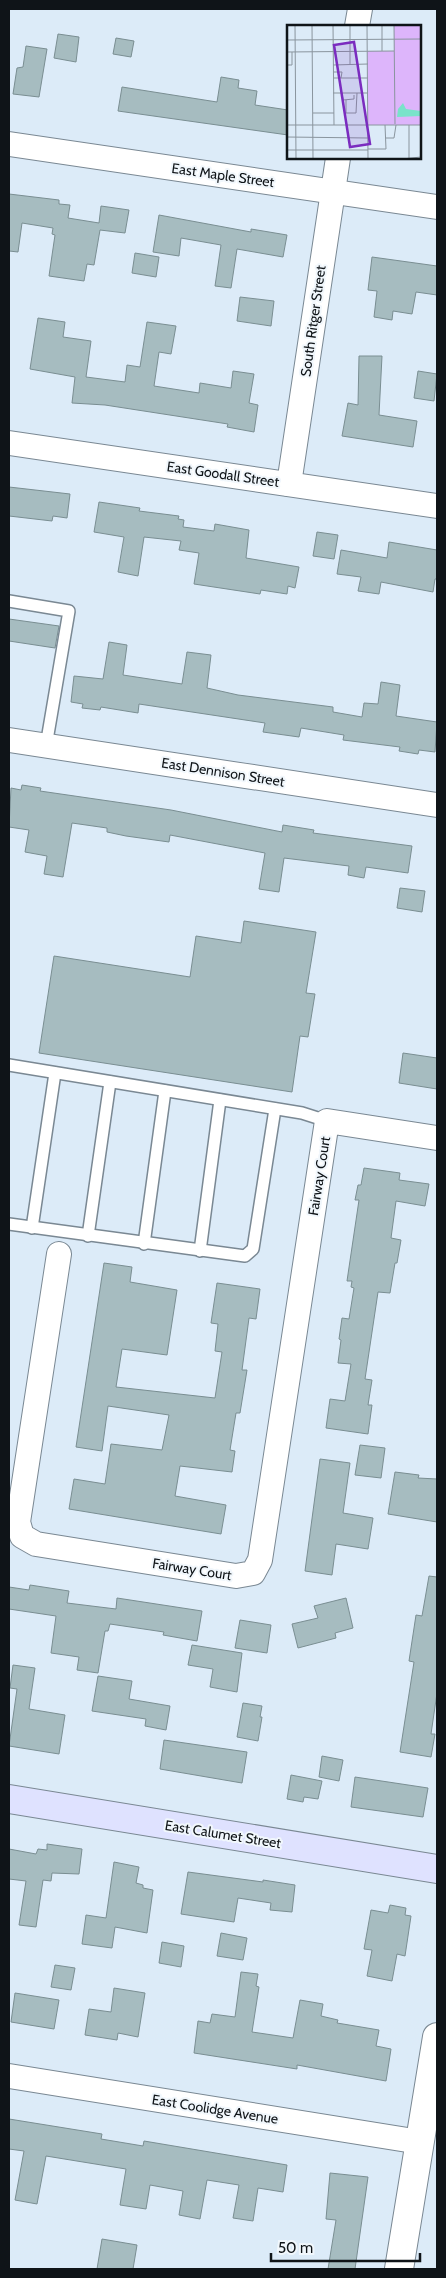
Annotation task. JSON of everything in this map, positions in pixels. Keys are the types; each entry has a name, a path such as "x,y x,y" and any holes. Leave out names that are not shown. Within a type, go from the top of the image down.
{"main road":[{"name":"East Calumet Street","path":"9,1799 437,1869"}],"street":[{"path":"357,25 360,9"},
{"name":"East Maple Street","path":"9,144 437,207"},
{"name":"South Ritger Street","path":"289,484 338,159"},
{"name":"East Goodall Street","path":"9,443 437,506"},
{"name":"East Dennison Street","path":"9,740 437,805"},
{"path":"327,1121 437,1138"},
{"name":"Fairway Court","path":"60,1243 18,1522 22,1536 36,1544 236,1576 253,1573 260,1560 327,1121"},
{"path":"399,2269 437,2037"},
{"name":"East Coolidge Avenue","path":"9,2076 420,2142"}],"lane":[{"path":"9,601 69,611 46,746"},
{"path":"9,1065 275,1109 327,1121"},
{"path":"32,1228 55,1073"},
{"path":"88,1236 110,1082"},
{"path":"144,1244 165,1091"},
{"path":"200,1251 220,1100"},
{"path":"9,1224 32,1228 60,1243 88,1236 245,1256 253,1249 275,1109"}],"building":[{"path":"58,34 79,37 76,62 54,58"},
{"path":"116,38 134,41 131,57 113,54"},
{"path":"26,46 47,49 39,97 13,94 17,68 23,67"},
{"path":"221,77 239,80 238,88 257,91 255,105 287,110 287,135 118,111 122,87 217,102"},
{"path":"9,194 59,200 59,204 70,205 68,218 99,223 101,206 129,210 125,233 100,230 94,265 87,264 84,281 49,276 55,235 52,234 53,228 22,223 18,252 9,251"},
{"path":"159,215 251,232 251,229 287,235 283,257 237,249 231,288 215,286 221,245 181,238 179,256 153,252"},
{"path":"135,253 159,257 156,277 132,273"},
{"path":"372,257 437,266 437,295 416,292 412,314 393,311 392,320 374,317 377,291 368,290"},
{"path":"240,297 274,301 271,326 237,321"},
{"path":"38,318 65,322 63,337 91,341 86,377 125,382 127,365 140,367 147,322 176,326 171,354 159,352 154,386 199,393 200,383 231,388 233,371 254,374 249,403 258,405 254,432 227,427 228,424 105,405 72,403 75,377 30,369"},
{"path":"359,356 382,356 379,415 417,421 413,447 342,436 348,403 358,405"},
{"path":"418,371 437,374 434,401 414,398"},
{"path":"9,487 70,494 67,518 53,516 52,521 9,516"},
{"path":"99,502 140,508 139,511 179,516 178,519 184,520 183,527 214,531 215,524 249,530 246,558 299,567 295,588 288,586 287,594 261,590 260,594 194,584 199,553 179,550 181,541 144,537 138,576 118,572 124,537 94,532"},
{"path":"317,532 338,535 334,559 313,556"},
{"path":"389,542 437,550 437,579 435,579 433,592 381,582 379,594 358,591 361,577 337,574 341,550 387,558"},
{"path":"9,619 59,626 55,648 9,641"},
{"path":"109,642 127,645 123,675 182,684 187,652 211,655 207,688 238,695 333,707 333,712 362,717 364,703 378,704 381,682 400,685 396,716 437,722 435,752 419,750 418,754 399,751 400,747 343,740 344,735 301,728 299,737 263,732 265,723 139,704 138,713 101,707 100,710 82,708 83,704 71,702 74,676 103,679"},
{"path":"22,785 41,788 40,791 171,810 282,832 283,825 314,830 313,833 412,846 408,873 366,867 364,878 348,875 349,866 284,858 279,892 259,889 265,853 170,835 169,842 126,836 107,832 107,828 72,823 63,877 44,874 47,856 25,852 29,830 9,827 11,788 21,790"},
{"path":"400,888 425,891 422,912 397,908"},
{"path":"244,921 316,932 306,993 315,994 308,1037 300,1036 292,1092 39,1053 54,956 190,977 196,936 241,943"},
{"path":"403,1053 437,1058 437,1089 399,1083"},
{"path":"364,1168 400,1173 399,1180 429,1184 425,1206 396,1201 391,1238 401,1240 390,1293 378,1292 365,1379 372,1380 368,1405 372,1405 368,1434 326,1428 330,1399 345,1401 351,1364 338,1363 341,1340 339,1339 342,1318 349,1319 354,1288 351,1287 352,1281 347,1281 359,1200 355,1200 358,1185 361,1185"},
{"path":"104,1263 132,1267 130,1282 177,1290 167,1355 122,1349 116,1387 215,1398 222,1352 215,1351 218,1324 211,1323 217,1283 260,1289 256,1319 249,1318 242,1370 247,1370 240,1413 236,1413 230,1450 235,1451 232,1472 180,1466 175,1496 226,1505 221,1534 69,1509 74,1479 105,1484 111,1444 162,1450 169,1415 108,1406 102,1451 76,1447"},
{"path":"360,1445 385,1448 381,1478 355,1475"},
{"path":"320,1459 350,1463 343,1513 373,1518 368,1549 336,1544 332,1575 305,1571"},
{"path":"395,1472 419,1475 418,1478 437,1479 437,1522 388,1514"},
{"path":"429,1576 437,1577 437,1693 431,1734 435,1734 431,1757 400,1752 414,1662 409,1661 416,1615 422,1616"},
{"path":"30,1585 69,1591 67,1603 116,1609 117,1598 202,1611 197,1641 163,1635 164,1632 110,1624 108,1631 105,1631 98,1673 77,1670 79,1657 51,1653 56,1616 9,1609 9,1587 29,1590"},
{"path":"346,1598 353,1628 335,1633 336,1638 298,1648 292,1624 318,1618 314,1606"},
{"path":"240,1620 271,1625 267,1653 235,1648"},
{"path":"192,1645 242,1653 237,1692 210,1687 213,1669 188,1665"},
{"path":"13,1665 35,1668 29,1709 65,1715 59,1754 9,1746 17,1689 10,1688"},
{"path":"98,1676 132,1681 129,1699 170,1706 166,1730 145,1726 146,1719 92,1711"},
{"path":"243,1703 262,1706 258,1741 237,1737"},
{"path":"164,1740 247,1752 242,1783 160,1769"},
{"path":"322,1756 343,1760 339,1781 319,1777"},
{"path":"291,1775 322,1781 318,1799 304,1797 303,1802 287,1799"},
{"path":"355,1777 428,1788 423,1817 351,1807"},
{"path":"47,1844 82,1849 79,1874 52,1873 51,1881 43,1880 36,1927 19,1925 26,1881 9,1879 9,1849 36,1854 38,1849 47,1850"},
{"path":"114,1862 139,1867 136,1883 143,1885 143,1888 153,1890 147,1933 115,1927 112,1948 82,1944 86,1915 106,1918"},
{"path":"188,1872 295,1885 292,1912 270,1910 271,1903 238,1898 234,1922 181,1914"},
{"path":"390,1905 406,1908 405,1915 411,1916 405,1956 397,1954 392,1981 367,1976 372,1950 364,1949 371,1910 388,1913"},
{"path":"221,1933 247,1938 243,1960 217,1956"},
{"path":"162,1942 184,1946 181,1967 159,1963"},
{"path":"55,1965 75,1968 71,1990 51,1987"},
{"path":"241,1972 258,1974 256,1986 259,1987 252,2032 293,2038 300,2000 323,2004 321,2016 338,2020 337,2023 379,2030 376,2046 391,2049 386,2081 297,2065 297,2069 194,2053 198,2021 210,2023 212,2014 235,2017"},
{"path":"114,1988 145,1993 138,2037 118,2033 117,2040 85,2035 89,2009 111,2012"},
{"path":"15,1993 59,2000 54,2029 11,2022"},
{"path":"9,2119 102,2134 101,2139 143,2146 144,2141 287,2165 283,2192 258,2188 253,2221 233,2218 239,2185 207,2180 200,2219 179,2215 183,2191 150,2185 146,2209 120,2205 126,2169 46,2156 37,2204 15,2200 24,2151 9,2149"},
{"path":"330,2173 368,2177 355,2269 328,2269 336,2220 326,2219"},
{"path":"102,2239 137,2245 133,2269 97,2269"}]}
